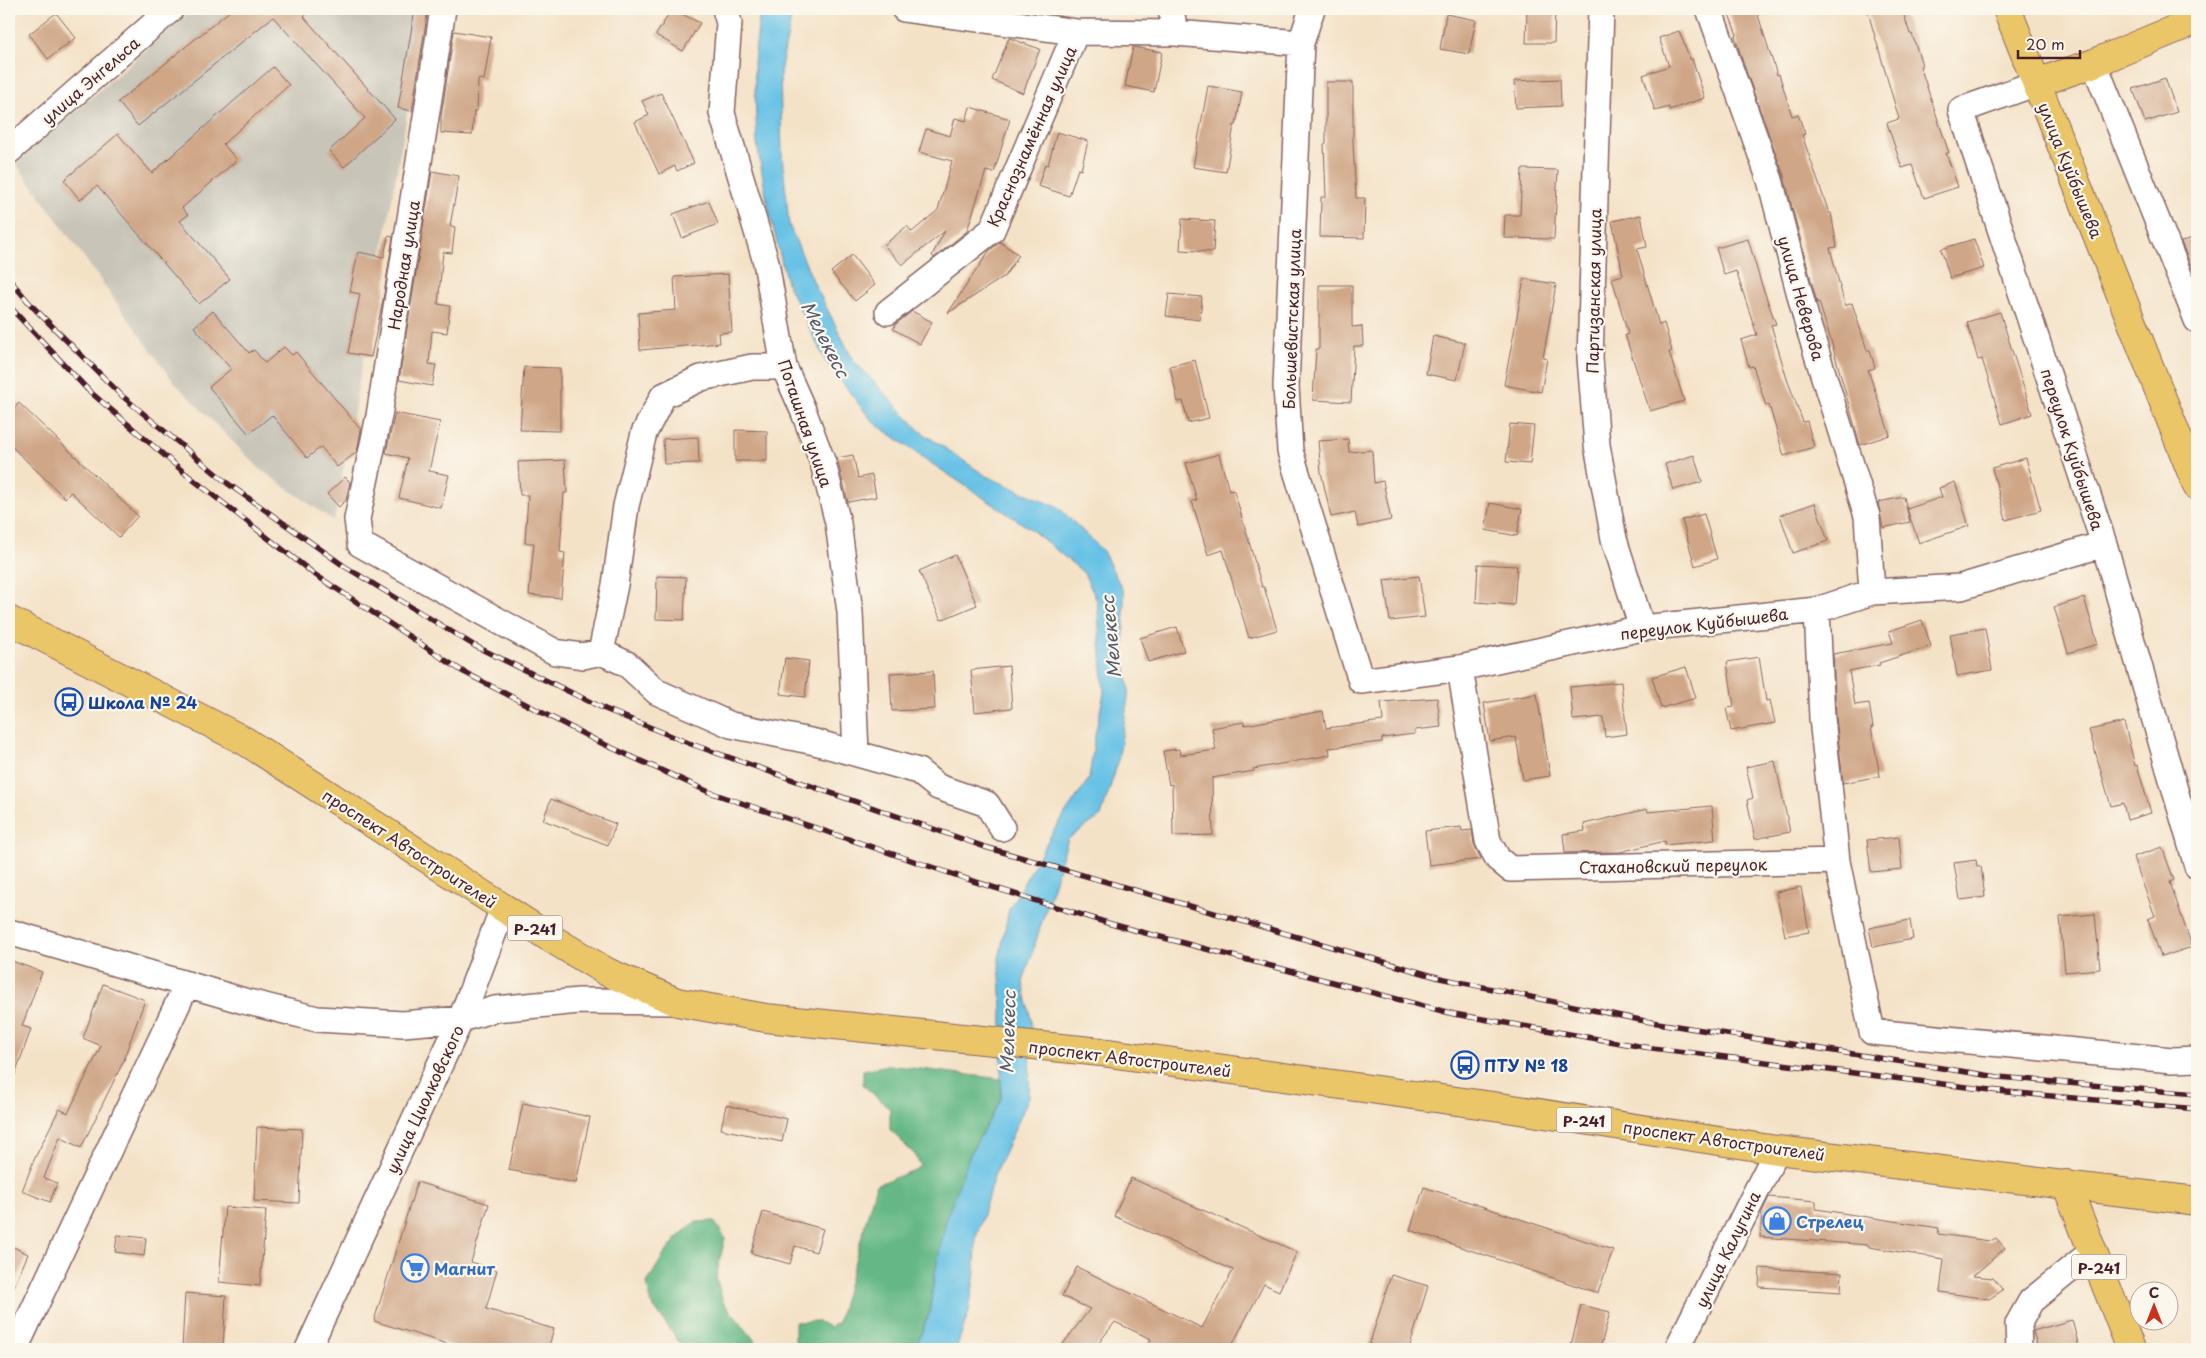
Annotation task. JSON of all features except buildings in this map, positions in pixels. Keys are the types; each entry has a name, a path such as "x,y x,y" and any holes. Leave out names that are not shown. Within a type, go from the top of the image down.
{"main road":[{"name":"улица Куйбышева","path":"2007,9 2197,486"},
{"path":"2037,83 2197,20"},
{"name":"проспект Автостроителей","path":"9,620 245,741 503,908 607,972 677,1002 766,1018 1101,1052 1500,1107 1777,1150 2197,1200"},
{"name":"Р-241","path":"2066,1184 2131,1349"}],"street":[{"name":"улица Энгельса","path":"9,151 171,9"},
{"name":"Народная улица","path":"443,9 379,416 357,520 360,544 555,652 583,656 601,652"},
{"name":"Поташная улица","path":"725,9 729,23 722,113 766,262 784,367 823,463 838,523 850,612 856,753"},
{"name":"Краснознамённая улица","path":"904,9 1076,32 1175,33 1301,42"},
{"path":"1171,9 1175,33"},
{"name":"Большевистская улица","path":"1312,9 1301,42 1286,386 1290,451 1361,681"},
{"name":"Партизанская улица","path":"1601,9 1590,358 1597,445 1614,539 1642,628"},
{"name":"улица Неверова","path":"1709,9 1770,180 1807,322 1867,516 1872,592"},
{"name":"Краснознамённая улица","path":"888,312 992,230 1076,32"},
{"path":"2094,62 2197,320"},
{"name":"переулок Куйбышева","path":"1361,681 1460,668 1642,628 1817,610 1872,592 1961,587 2104,544 1961,110 2037,83"},
{"path":"784,367 752,367 701,378 663,396 644,433 626,506 615,585 601,652 627,664 657,692 731,725 815,742 918,771 938,787 987,804 1002,828"},
{"path":"2104,544 2197,866"},
{"path":"1817,610 1822,718 1837,861 1872,1032 2172,1060 2197,1059"},
{"name":"Стахановский переулок","path":"1460,668 1488,841 1498,859 1510,869 1837,861"},
{"path":"9,932 187,984 317,1019 403,1024 461,1019 503,908"},
{"path":"15,1349 187,984"},
{"name":"улица Циолковского","path":"308,1349 461,1019 495,1009 579,1001 677,1002"},
{"name":"улица Калугина","path":"1684,1344 1777,1150"},
{"path":"2019,1349 2018,1324 2031,1302 2093,1251"}],"shaded area":[{"path":"193,9 426,9 334,521 260,469 174,382 16,163"}],"green space":[{"path":"888,1065 1001,1079 1001,1099 970,1155 935,1273 929,1314 915,1349 798,1349 795,1340 795,1322 817,1321 830,1327 838,1322 876,1185 915,1170 920,1165 916,1156 890,1130 890,1109 863,1085 863,1070"},
{"path":"714,1221 725,1238 716,1277 723,1302 762,1349 684,1349 651,1303 647,1283 663,1256 680,1235 695,1222"}],"water":[{"name":"Мелекесс","path":"760,9 793,9 780,72 782,154 789,225 814,283 853,360 920,431 986,476 1059,508 1103,551 1124,593 1124,651 1129,691 1118,762 1101,816 1068,839 1023,982 1031,1020 1029,1097 994,1176 976,1238 975,1272 969,1311 956,1349 915,1349 929,1314 935,1273 947,1216 970,1155 1001,1099 1002,1008 999,959 1009,909 1054,830 1089,779 1095,735 1104,693 1097,601 1084,573 1032,530 873,422 826,362 787,283 768,207 757,144 754,63"}],"railway":[{"path":"9,279 32,306 121,395 227,483 344,566 475,646 605,709 691,744 985,847 1440,978 1645,1021 1998,1077 2197,1094"},
{"path":"9,306 88,390 186,474 314,574 462,671 597,741 709,792 973,881 1111,924 1454,1014 1644,1047 2007,1092 2197,1109"}],"place":[{"name":"Школа № 24","path":"69,702"},
{"name":"ПТУ № 18","path":"1465,1065"},
{"name":"Стрелец","path":"1777,1221"},
{"name":"Магнит","path":"415,1268"}]}
